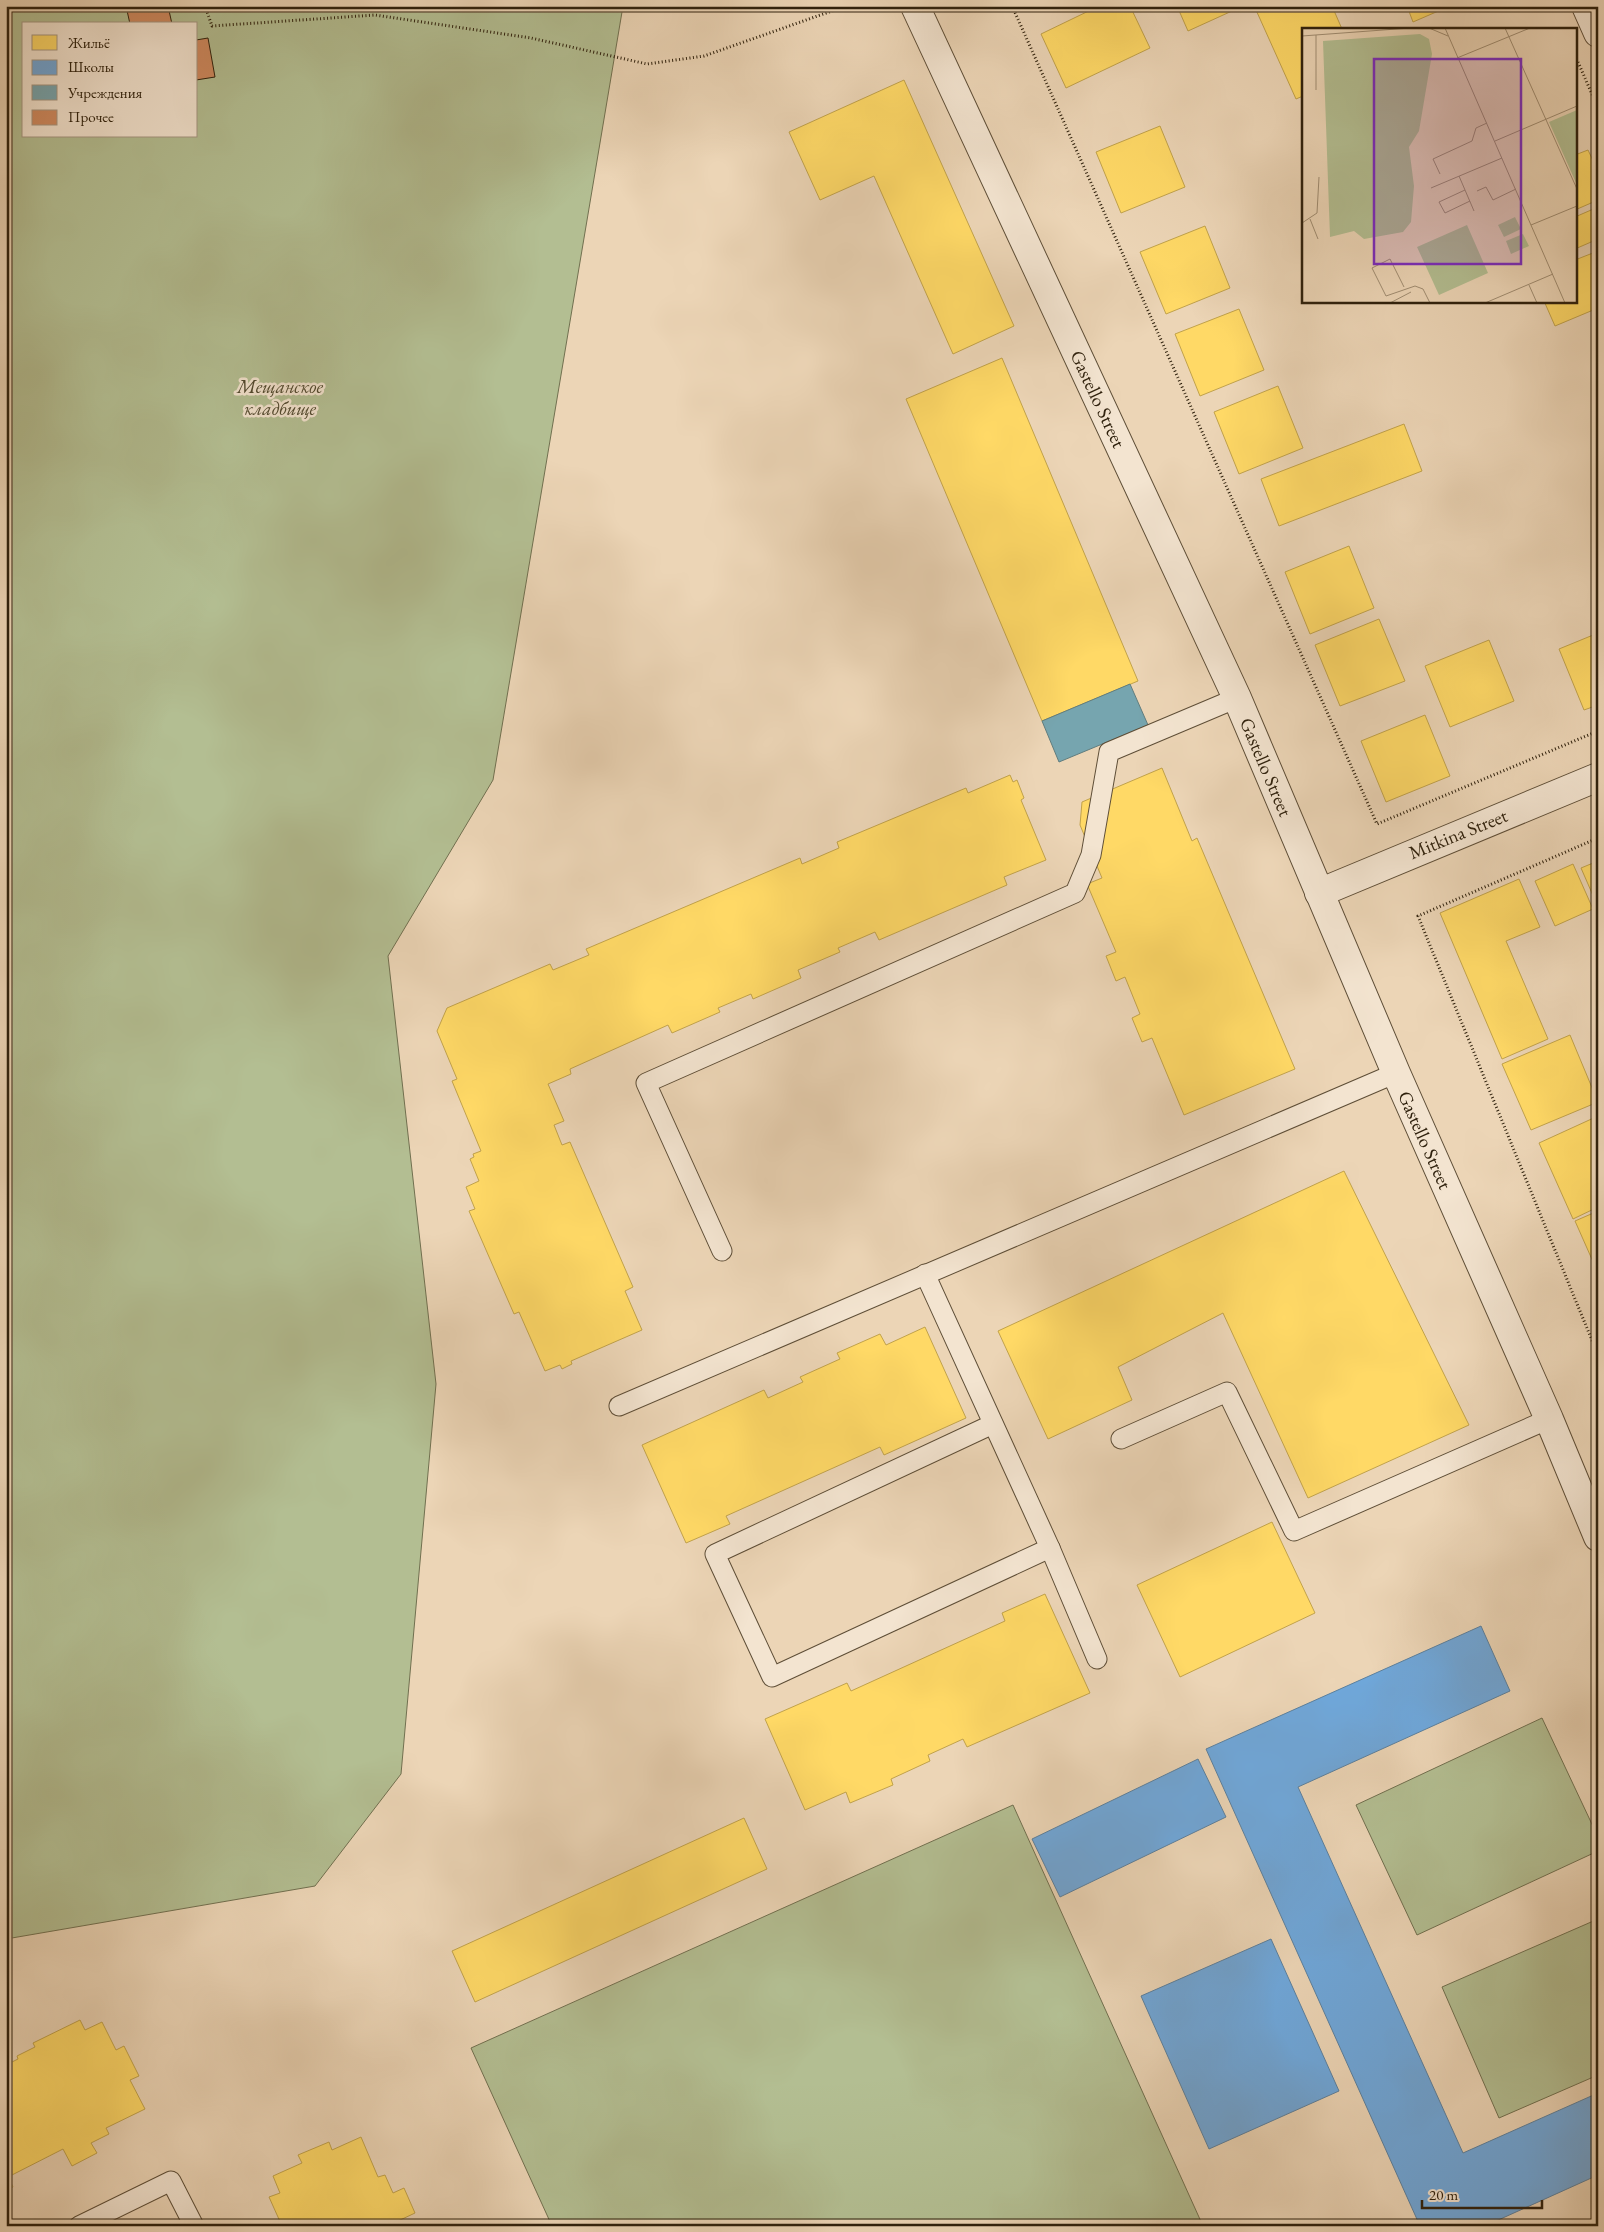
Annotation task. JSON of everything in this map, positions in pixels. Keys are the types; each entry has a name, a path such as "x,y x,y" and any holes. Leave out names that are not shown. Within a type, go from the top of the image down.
{"street":[{"name":"Gastello Street","path":"915,6 1237,698 1318,893 1549,1419 1598,1537"},
{"path":"1586,6 1598,33"},
{"name":"Mitkina Street","path":"1318,893 1598,777"}],"lane":[{"path":"722,1252 646,1083 1075,893 1091,855 1109,752 1237,698"},
{"path":"619,1406 1396,1074"},
{"path":"925,1274 1050,1548 1097,1659"},
{"path":"1121,1439 1226,1392 1294,1531 1549,1419"},
{"path":"993,1424 715,1554 719,1563 772,1677 1050,1548"},
{"path":"79,2226 171,2181 194,2226"}],"path":[{"path":"205,6 212,26 375,15 531,38 647,64 704,56 846,6"},
{"path":"1018,6 1013,8 1377,824 1598,731"},
{"path":"1576,59 1598,108"},
{"path":"1598,838 1418,916 1598,1355"}],"green space":[{"name":"Мещанское кладбище","path":"6,6 623,6 493,780 388,956 436,1384 401,1774 315,1886 6,1939"},
{"path":"1542,1718 1598,1837 1598,1851 1417,1935 1356,1805"},
{"path":"1013,1805 1203,2226 552,2226 471,2048"},
{"path":"1598,1919 1598,2075 1499,2118 1442,1987"}],"building: Жильё":[{"path":"1099,6 1130,6 1150,48 1066,88 1041,34"},
{"path":"1177,6 1243,6 1188,31"},
{"path":"1264,6 1332,6 1342,28 1302,28 1302,96 1296,99 1256,10"},
{"path":"1407,6 1450,6 1413,22"},
{"path":"904,80 1014,326 953,354 874,176 820,200 789,132"},
{"path":"1160,126 1185,187 1121,213 1096,152"},
{"path":"1588,150 1598,171 1598,200 1576,210 1576,155"},
{"path":"1598,207 1598,239 1576,249 1576,217"},
{"path":"1205,226 1230,288 1166,314 1140,252"},
{"path":"1598,251 1598,308 1555,326 1544,302 1576,302 1576,260"},
{"path":"1239,309 1264,370 1200,396 1175,334"},
{"path":"1002,358 1138,681 1042,721 906,399"},
{"path":"1278,386 1303,448 1239,474 1214,412"},
{"path":"1404,424 1422,471 1279,526 1261,479"},
{"path":"1349,546 1374,608 1310,634 1285,572"},
{"path":"1379,619 1405,681 1340,706 1315,645"},
{"path":"1598,633 1598,705 1584,710 1559,649"},
{"path":"1489,640 1514,701 1450,727 1425,666"},
{"path":"1425,715 1450,776 1386,802 1361,741"},
{"path":"1162,768 1192,841 1197,838 1295,1069 1184,1115 1152,1038 1142,1042 1132,1018 1140,1014 1125,977 1116,981 1106,956 1116,952 1087,884 1102,878 1080,825 1082,802"},
{"path":"1010,775 1013,782 1017,780 1024,798 1021,800 1046,860 1004,877 1007,885 879,940 875,932 838,948 840,952 798,970 801,978 753,999 751,994 718,1008 720,1012 672,1033 668,1025 570,1069 571,1074 548,1084 564,1121 554,1125 562,1145 570,1142 633,1287 625,1291 642,1330 571,1361 572,1364 562,1369 560,1365 545,1371 519,1312 514,1314 469,1211 475,1209 466,1187 479,1181 470,1159 474,1157 473,1154 481,1151 452,1081 457,1079 437,1031 447,1008 550,964 553,970 589,955 586,949 800,858 802,864 839,848 837,842 966,788 968,793"},
{"path":"1598,861 1598,907 1581,868"},
{"path":"1573,864 1593,909 1555,926 1535,881"},
{"path":"1519,879 1540,927 1506,941 1548,1039 1502,1059 1440,913"},
{"path":"1570,1035 1598,1102 1531,1130 1502,1064"},
{"path":"1598,1116 1598,1207 1573,1219 1539,1143"},
{"path":"1344,1171 1469,1425 1308,1498 1223,1313 1118,1367 1132,1400 1048,1439 998,1331"},
{"path":"1598,1211 1598,1273 1575,1221"},
{"path":"925,1327 966,1418 884,1455 880,1447 726,1516 730,1524 686,1543 642,1445 764,1390 768,1398 803,1382 800,1377 840,1359 837,1353 880,1334 886,1345"},
{"path":"1272,1522 1315,1613 1180,1677 1137,1585"},
{"path":"1045,1594 1090,1693 967,1747 963,1739 928,1755 930,1761 891,1779 893,1785 850,1803 846,1792 805,1810 765,1719 847,1683 851,1691 1005,1621 1002,1613"},
{"path":"744,1818 767,1869 475,2002 452,1951"},
{"path":"80,2020 85,2030 102,2022 116,2050 124,2046 139,2076 130,2080 145,2109 106,2128 109,2134 91,2143 97,2153 72,2166 63,2149 8,2177 13,2187 6,2191 6,2065 18,2059 17,2056 35,2047 33,2043"},
{"path":"361,2137 378,2177 385,2175 393,2193 404,2188 415,2213 398,2221 400,2226 282,2226 269,2197 280,2193 273,2176 302,2163 298,2155 329,2142 332,2150"}],"building: Школы":[{"path":"1481,1626 1510,1691 1298,1787 1463,2153 1598,2093 1598,2175 1485,2226 1420,2226 1206,1749"},
{"path":"1198,1759 1226,1817 1060,1897 1032,1839"},
{"path":"1271,1939 1339,2091 1209,2149 1141,1996"}],"building: Учреждения":[{"path":"1130,684 1148,725 1059,762 1042,721"}],"building: Прочее":[{"path":"126,6 168,6 172,22 130,22"},
{"path":"220,6 268,6 220,10"},
{"path":"208,38 215,77 198,80 198,40"}]}
